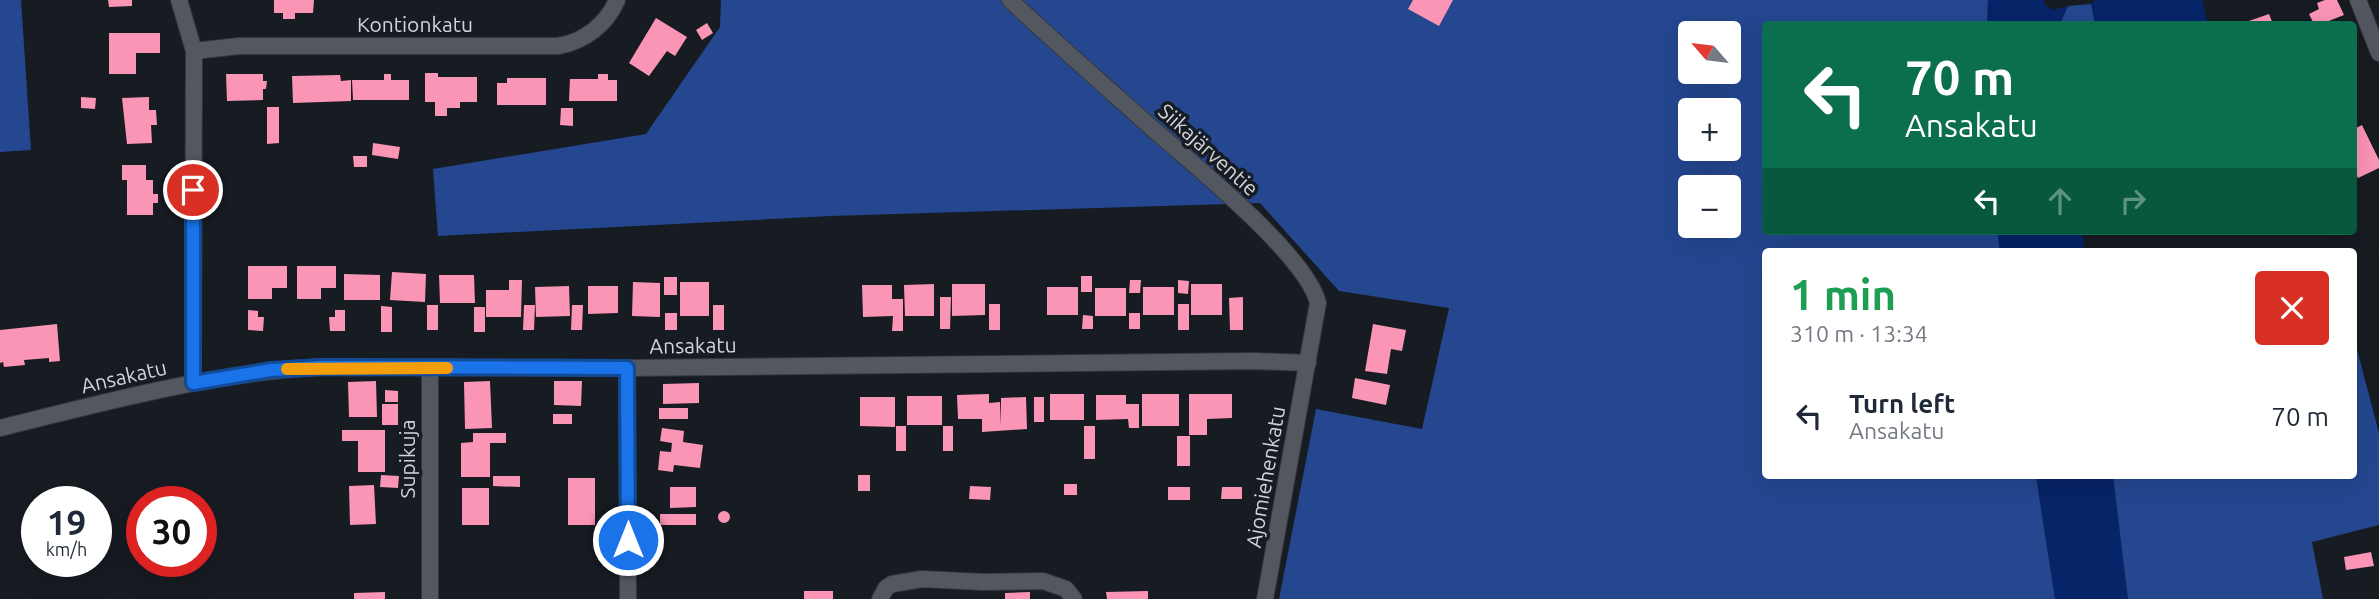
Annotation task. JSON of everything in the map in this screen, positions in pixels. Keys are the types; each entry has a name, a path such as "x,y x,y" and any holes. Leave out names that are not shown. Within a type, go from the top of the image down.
{"street":[{"path":"178,0 194,51 193,383"},
{"name":"Kontionkatu","path":"194,51 239,46 558,46 579,40 594,30 609,15 618,0"},
{"name":"Siikajärventie","path":"1010,0 1276,242 1314,290 1318,303 1308,363"},
{"path":"2358,0 2379,52"},
{"name":"Ansakatu","path":"0,428 193,383 271,370 321,367 627,368 1255,361 1308,363"},
{"name":"Ajomiehenkatu","path":"1265,599 1308,363"},
{"name":"Supikuja","path":"430,368 430,599"},
{"path":"627,368 628,599"},
{"path":"880,599 886,588 892,584 922,579 1043,581 1066,589 1074,598"}],"shaded area":[{"path":"0,0 21,0 31,150 0,152"},
{"path":"721,0 1988,0 1987,21 1762,21 1762,235 1998,235 1999,248 1762,248 1762,479 2036,479 2055,599 1279,599 1316,409 1422,429 1449,308 1339,291 1260,203 831,216 438,236 433,169 646,134 720,27"},
{"path":"1988,0 2044,0 2044,4 2053,10 2068,6 2061,21 1987,21"},
{"path":"2095,0 2202,0 2207,21 2094,21 2091,4"},
{"path":"2091,4 2094,21 2061,21 2068,6"},
{"path":"1998,235 2083,235 2084,248 1999,248"},
{"path":"2357,349 2379,433 2379,525 2312,542 2323,599 2128,599 2113,479 2357,479"},
{"path":"2036,479 2113,479 2128,599 2055,599"}],"building":[{"path":"108,0 132,0 132,6 109,7"},
{"path":"274,0 314,0 313,13 295,13 295,19 283,19 283,13 274,13"},
{"path":"1413,0 1453,0 1439,26 1408,9"},
{"path":"2337,0 2344,15 2329,21 2312,21 2309,14 2319,9 2317,3"},
{"path":"2269,14 2272,21 2249,21"},
{"path":"656,18 687,37 675,56 667,51 649,76 629,63"},
{"path":"707,23 713,33 702,40 696,30"},
{"path":"109,33 160,33 160,53 136,53 136,74 109,74"},
{"path":"425,73 438,73 438,77 477,77 477,102 460,102 460,108 447,108 447,116 435,116 435,102 425,102"},
{"path":"226,74 263,74 263,81 267,81 266,89 263,89 263,100 227,101"},
{"path":"384,74 391,74 391,80 409,80 409,100 353,100 352,80 384,80"},
{"path":"598,74 608,74 608,80 617,80 617,101 569,101 570,79 598,79"},
{"path":"340,75 341,81 351,80 351,101 293,103 292,76"},
{"path":"507,78 546,78 546,105 497,105 497,83 507,83"},
{"path":"81,97 96,98 95,109 81,108"},
{"path":"149,97 149,110 156,110 157,125 151,125 152,143 127,144 122,98"},
{"path":"267,107 279,107 279,143 267,144"},
{"path":"561,108 573,108 573,126 560,125"},
{"path":"2362,125 2379,160 2379,168 2358,178 2357,176 2357,128"},
{"path":"373,143 400,147 398,159 372,155"},
{"path":"353,156 367,156 367,167 354,167"},
{"path":"122,165 146,165 146,180 153,180 153,194 158,194 158,203 153,203 153,215 127,215 127,180 122,180"},
{"path":"248,266 287,266 287,288 272,288 272,299 248,299"},
{"path":"297,266 336,266 336,288 321,288 321,299 297,299"},
{"path":"392,272 426,274 425,302 390,300"},
{"path":"344,274 380,275 380,300 344,300"},
{"path":"439,275 474,275 475,303 440,303"},
{"path":"1081,276 1092,276 1092,292 1081,292"},
{"path":"664,277 677,277 677,295 664,295"},
{"path":"509,280 522,280 521,317 486,317 486,290 509,290"},
{"path":"1130,280 1141,280 1140,293 1129,293"},
{"path":"1178,280 1189,281 1188,294 1178,293"},
{"path":"633,282 660,283 660,317 632,316"},
{"path":"680,282 709,282 709,316 680,316"},
{"path":"934,284 934,316 905,316 904,285"},
{"path":"952,284 985,284 985,315 952,316"},
{"path":"1191,284 1222,284 1222,315 1191,315"},
{"path":"862,285 892,285 892,299 903,299 903,331 892,331 893,316 863,317"},
{"path":"569,286 570,316 536,317 535,287"},
{"path":"588,286 618,286 618,313 588,314"},
{"path":"1047,287 1078,287 1078,315 1047,315"},
{"path":"1143,287 1174,287 1174,315 1143,315"},
{"path":"1095,288 1126,288 1126,316 1095,316"},
{"path":"940,297 951,297 950,329 940,329"},
{"path":"1243,297 1243,330 1230,330 1229,298"},
{"path":"989,304 1000,304 1000,330 989,330"},
{"path":"1178,304 1189,304 1189,330 1178,330"},
{"path":"427,305 438,305 438,330 427,330"},
{"path":"524,305 535,305 534,330 523,330"},
{"path":"572,305 583,305 582,330 571,330"},
{"path":"713,305 724,305 724,330 713,330"},
{"path":"381,306 392,307 392,332 381,332"},
{"path":"474,307 485,307 485,332 474,332"},
{"path":"248,310 258,311 258,317 264,317 263,331 248,330"},
{"path":"335,310 345,310 345,331 330,331 329,317 335,317"},
{"path":"665,313 677,313 677,330 665,330"},
{"path":"1129,313 1140,313 1140,329 1129,329"},
{"path":"1083,315 1093,316 1093,329 1082,329"},
{"path":"57,324 60,361 49,362 49,358 24,360 25,365 4,367 3,362 0,363 0,330"},
{"path":"1373,324 1406,330 1402,351 1391,349 1387,374 1365,371"},
{"path":"1355,378 1390,385 1386,405 1352,398"},
{"path":"376,381 377,417 349,417 348,382"},
{"path":"490,381 492,428 465,429 464,382"},
{"path":"554,381 582,381 581,406 554,405"},
{"path":"699,383 699,403 663,404 663,384"},
{"path":"385,390 398,391 398,402 385,402"},
{"path":"989,394 989,403 1000,402 1001,426 1001,398 1026,397 1027,429 982,432 982,419 958,419 957,395"},
{"path":"1050,394 1084,394 1084,420 1050,420"},
{"path":"1142,394 1179,394 1179,426 1142,426"},
{"path":"1189,394 1232,394 1232,418 1207,419 1207,435 1189,435"},
{"path":"1096,395 1126,395 1126,404 1139,404 1139,428 1129,428 1128,419 1096,420"},
{"path":"907,396 942,396 942,425 907,425"},
{"path":"860,397 895,397 895,427 860,426"},
{"path":"1034,397 1044,397 1044,422 1034,422"},
{"path":"382,404 398,404 398,425 382,425"},
{"path":"659,408 688,408 688,419 659,419"},
{"path":"553,414 572,414 572,424 553,424"},
{"path":"896,426 906,426 906,451 896,451"},
{"path":"943,426 953,426 953,451 943,451"},
{"path":"1084,426 1095,426 1095,459 1084,459"},
{"path":"662,428 684,431 683,442 703,445 700,468 674,465 673,472 658,470 660,451 671,452 672,443 660,441"},
{"path":"342,430 385,430 385,472 358,472 358,441 342,441"},
{"path":"473,433 506,433 506,443 490,443 490,477 461,477 461,443 473,442"},
{"path":"1177,436 1190,436 1190,466 1177,466"},
{"path":"381,475 399,476 398,488 380,487"},
{"path":"858,475 870,475 870,491 858,491"},
{"path":"493,476 520,476 520,487 493,486"},
{"path":"568,478 595,478 595,525 568,525"},
{"path":"1064,484 1077,484 1077,495 1064,495"},
{"path":"374,485 376,524 350,525 349,486"},
{"path":"970,486 991,487 990,500 969,499"},
{"path":"670,487 696,487 696,507 670,508"},
{"path":"1168,487 1190,487 1190,500 1168,500"},
{"path":"1222,487 1242,487 1242,499 1221,499"},
{"path":"462,488 489,488 489,525 462,525"},
{"path":"724,511 730,517 724,523 718,517"},
{"path":"660,514 696,514 696,525 660,525"},
{"path":"2371,552 2374,566 2346,570 2344,557"},
{"path":"804,591 833,591 833,599 804,599"},
{"path":"1148,591 1148,599 1107,599 1106,592"},
{"path":"385,592 385,599 354,599 354,593"},
{"path":"1030,592 1030,599 1005,599 1005,593"}],"slow traffic":[{"path":"287,369 447,368"}],"route":[{"path":"193,190 193,383 271,370 321,367 627,368 628,540"}]}
